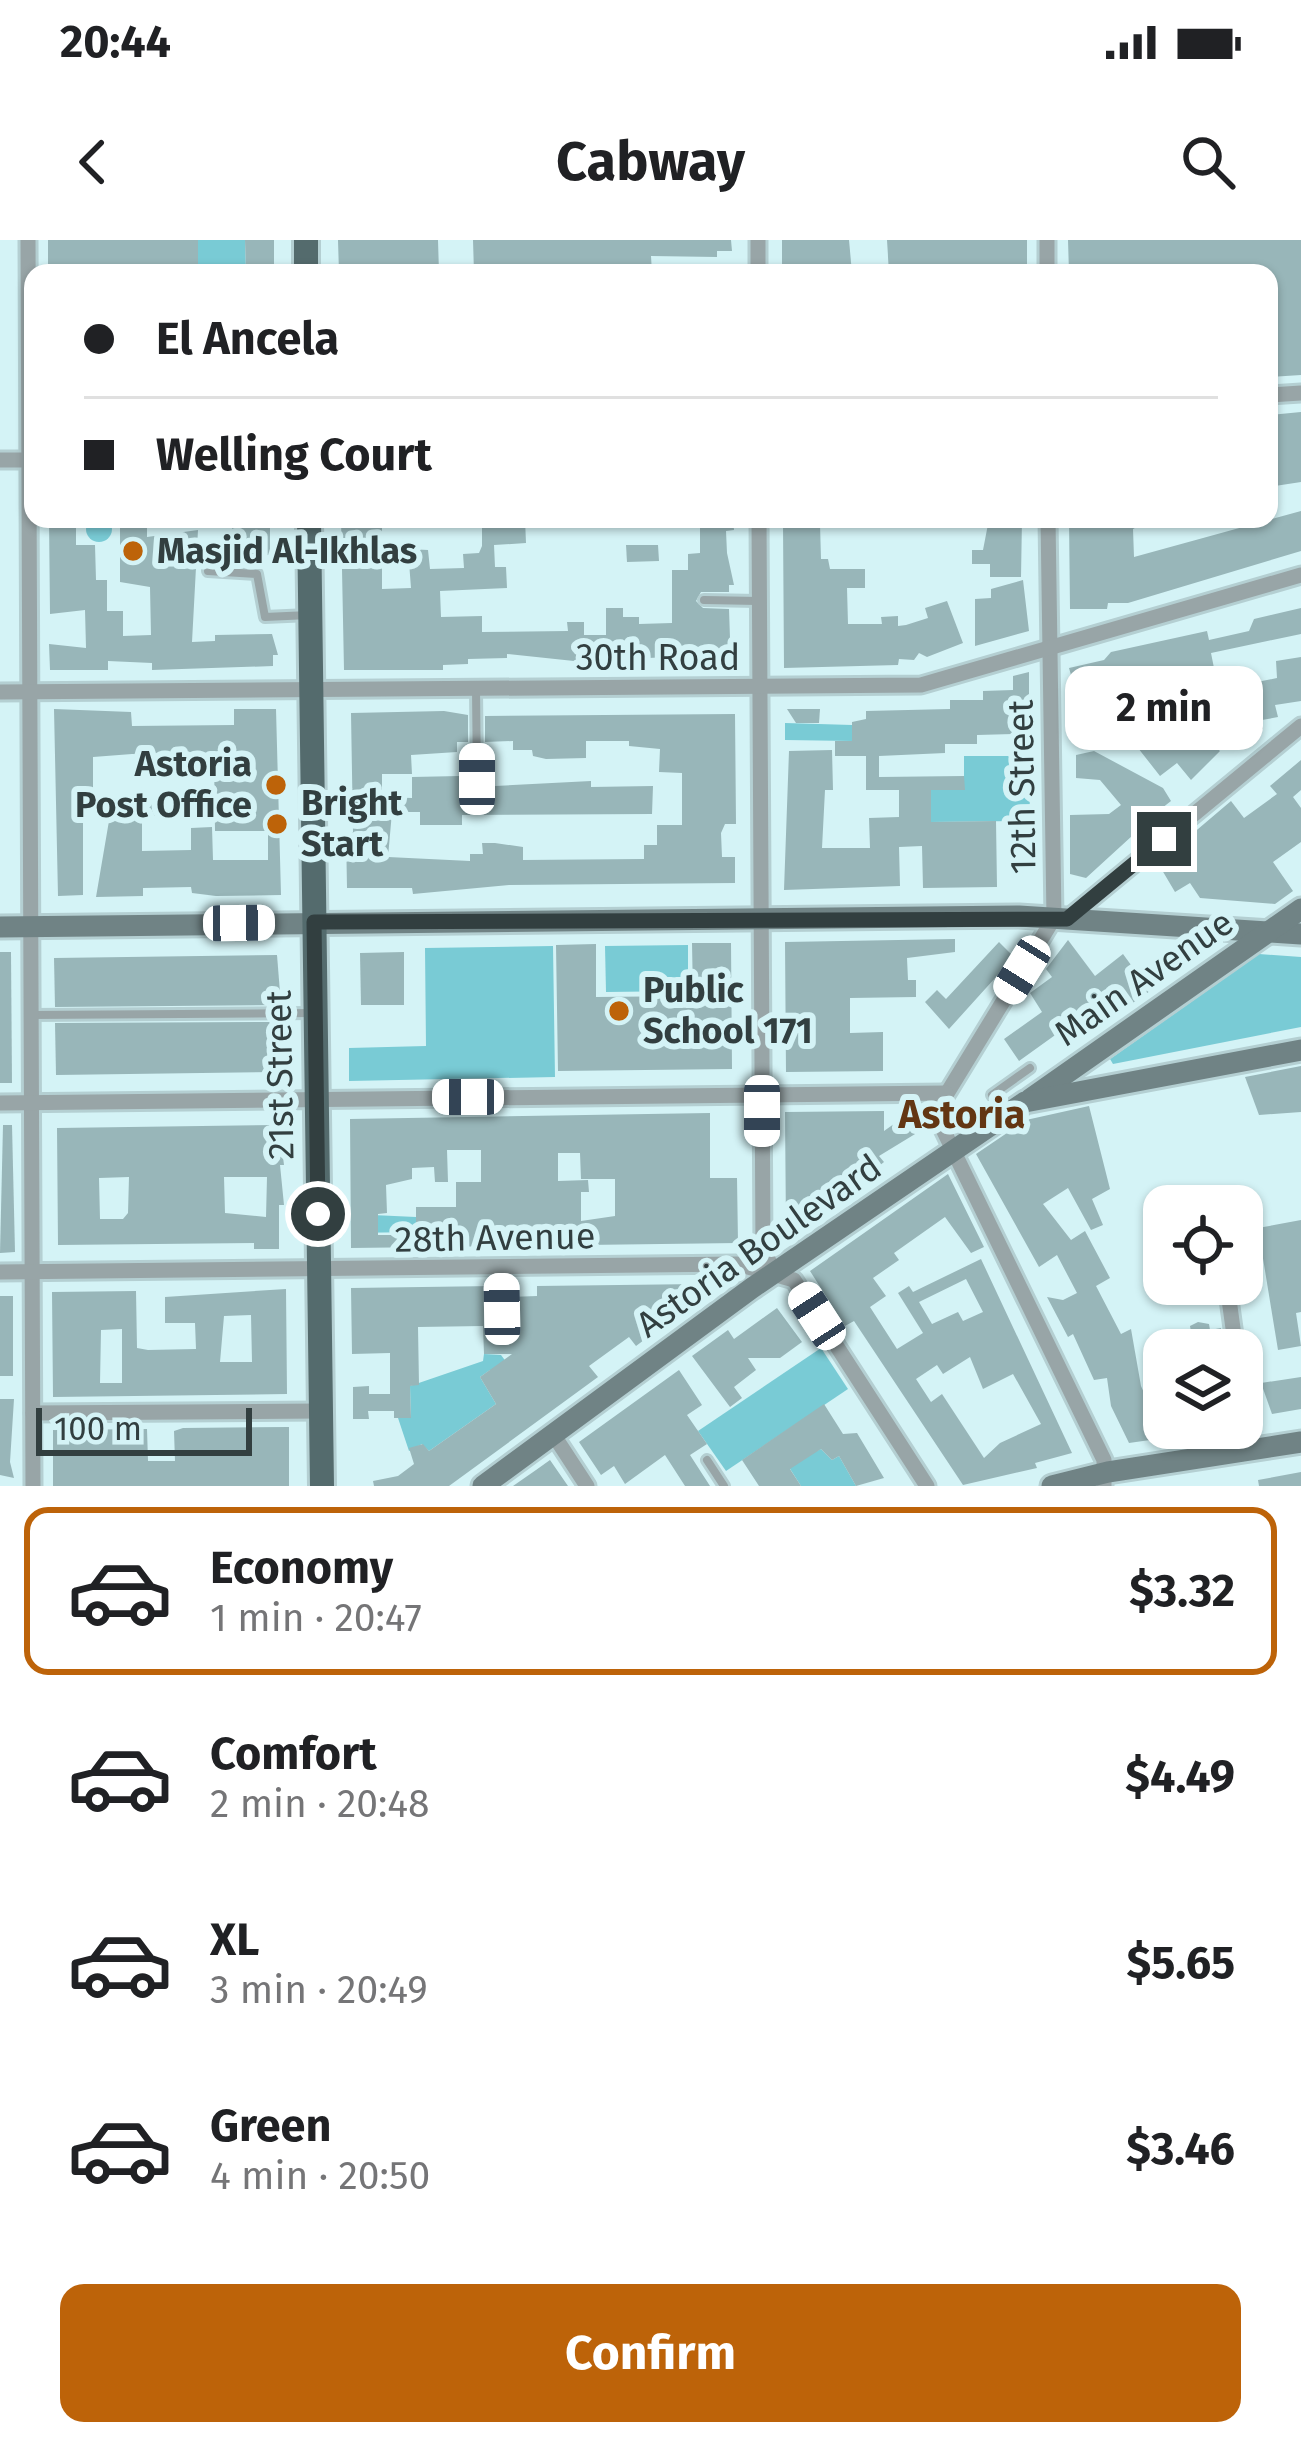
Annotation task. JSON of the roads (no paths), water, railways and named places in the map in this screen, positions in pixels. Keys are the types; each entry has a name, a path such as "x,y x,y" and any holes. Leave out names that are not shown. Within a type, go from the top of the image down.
{"main road":[{"name":"21st Street","path":"309,528 322,1486"}],"street":[{"path":"30,528 33,1486"},
{"path":"759,528 763,1249 775,1273 794,1280 927,1486"},
{"name":"12th Street","path":"946,1093 1060,918 1048,528"},
{"name":"30th Road","path":"0,692 921,685 1301,575"},
{"path":"1060,918 1301,726"},
{"name":"Main Avenue","path":"1015,1108 1301,909"},
{"path":"0,927 1060,918 1301,934"},
{"name":"Astoria Boulevard","path":"483,1486 775,1273 1015,1108 1301,1050"},
{"path":"1081,1062 1094,1089"},
{"path":"0,1103 946,1093"},
{"path":"946,1093 934,1113 1104,1460 1104,1479"},
{"name":"28th Avenue","path":"0,1272 736,1264 775,1273"},
{"path":"33,1413 320,1411"},
{"path":"553,1434 587,1486"},
{"path":"1052,1486 1301,1442"}],"lane":[{"path":"208,572 256,574 262,581 265,617 310,615"},
{"path":"704,600 759,601"},
{"path":"476,689 477,779"},
{"path":"31,1015 315,1012"},
{"path":"1015,1108 992,1095 1030,1069"},
{"path":"502,1268 502,1336"},
{"path":"707,1460 724,1486"}],"place":[{"name":"Masjid Al-Ikhlas","path":"133,551"},
{"name":"Astoria Post Office","path":"276,785"},
{"name":"Bright Start","path":"277,824"},
{"name":"Public School 171","path":"619,1011"}],"district":[{"name":"Astoria","path":"962,1115"}]}
